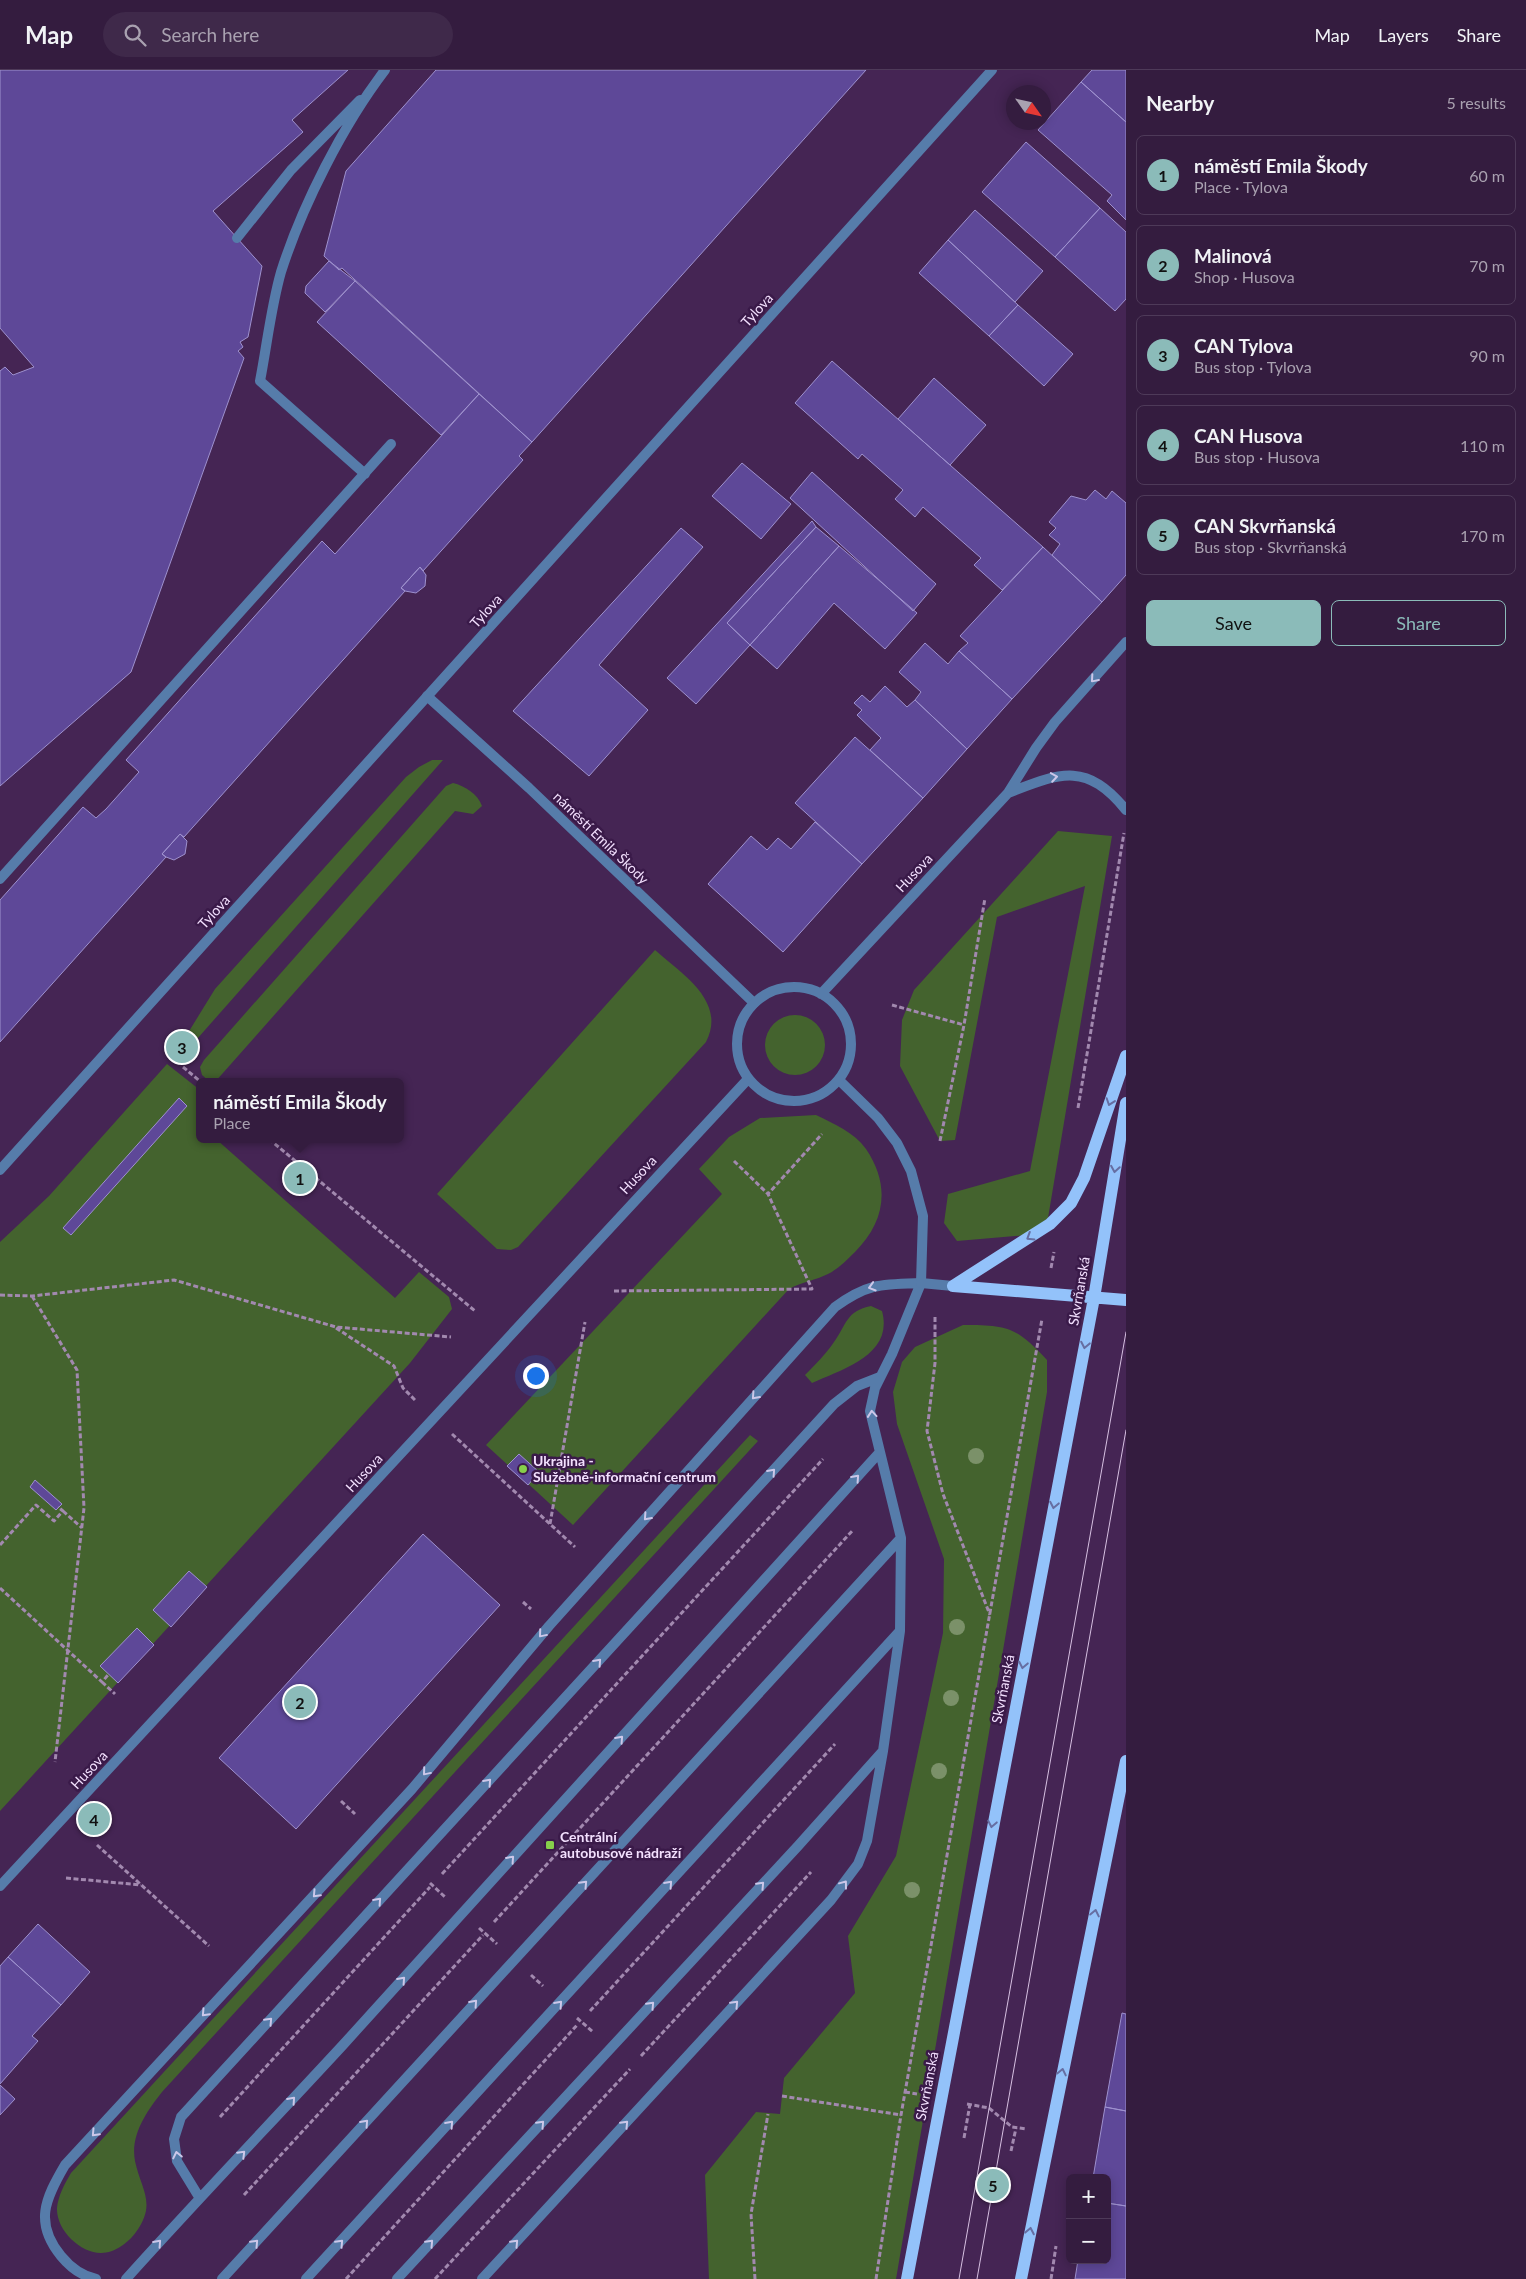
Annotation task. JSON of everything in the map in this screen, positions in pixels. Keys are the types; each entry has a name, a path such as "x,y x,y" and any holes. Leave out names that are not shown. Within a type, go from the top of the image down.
{"main road":[{"path":"954,1286 1038,1233 1061,1215 1078,1192 1126,1056"},
{"name":"Skvrňanská","path":"906,2279 1094,1298 1126,1104"},
{"path":"954,1286 1126,1300"},
{"path":"1021,2279 1049,2133 1126,1764"}],"street":[{"path":"365,474 260,381 284,264 312,192 370,90 385,70"},
{"name":"Tylova","path":"0,1170 992,70"},
{"path":"237,238 291,170 370,90"},
{"path":"0,879 391,444"},
{"name":"Husova","path":"821,994 1008,793 1055,722 1126,642"},
{"name":"náměstí Emila Škody","path":"427,696 529,788 754,1003"},
{"path":"1008,793 1048,778 1084,777 1113,795 1126,810"},
{"path":"786,987 805,988 821,994 837,1006 847,1023 851,1043 848,1062 838,1080 818,1095 793,1102 775,1099 760,1091 748,1079 740,1064 737,1048 738,1032 744,1016 754,1003 769,993 786,987"},
{"name":"Husova","path":"0,1886 748,1079"},
{"path":"482,2279 844,1885 858,1864 867,1841 883,1751 900,1631 901,1538 870,1411 875,1388 892,1354 920,1283 923,1216 912,1171 897,1143 878,1118 838,1080"},
{"path":"96,2279 86,2277 68,2264 50,2242 45,2229 51,2189 61,2173 412,1789 549,1626 835,1307 854,1293 876,1284 920,1283 954,1286"},
{"path":"199,2197 177,2161 174,2139 181,2117 834,1404 857,1386 880,1377"},
{"path":"126,2279 199,2197 260,2136 879,1453"},
{"path":"222,2279 901,1538"},
{"path":"306,2279 900,1631"},
{"path":"397,2279 883,1751"}],"path":[{"path":"1077,1118 1126,827"},
{"path":"940,1142 964,1025 985,898"},
{"path":"892,1005 964,1025"},
{"path":"183,1067 196,1078"},
{"path":"768,1194 822,1134"},
{"path":"274,1143 474,1311"},
{"path":"614,1291 812,1289 768,1194 734,1161"},
{"path":"876,2279 901,2115 1061,1215"},
{"path":"0,1296 32,1296 174,1280 336,1327 450,1337"},
{"path":"934,1284 935,1363 927,1431 943,1494 990,1616"},
{"path":"32,1296 77,1370 84,1508 55,1762"},
{"path":"550,1524 585,1322"},
{"path":"336,1327 394,1366 402,1388 574,1547"},
{"path":"442,1874 823,1459"},
{"path":"0,1545 36,1505 54,1521 63,1512"},
{"path":"58,1507 82,1528"},
{"path":"494,1922 853,1530"},
{"path":"0,1588 115,1694"},
{"path":"102,1682 108,1675"},
{"path":"590,2012 835,1744"},
{"path":"341,1801 373,1831"},
{"path":"97,1845 209,1946"},
{"path":"411,1866 611,2048"},
{"path":"642,2056 811,1872"},
{"path":"66,1878 141,1885"},
{"path":"220,2117 430,1887"},
{"path":"244,2195 483,1935"},
{"path":"346,2279 578,2024"},
{"path":"435,2279 630,2069"},
{"path":"782,2096 901,2115"},
{"path":"940,2099 989,2108 1012,2127 1049,2133"},
{"path":"964,2138 970,2104"},
{"path":"755,2279 751,2214 768,2114"},
{"path":"1012,2152 1016,2128"}],"green space":[{"path":"432,760 443,760 190,1047 183,1041 215,989 406,777"},
{"path":"453,783 462,786 477,798 482,806 473,814 455,811 219,1078 205,1078 202,1075 200,1067 204,1060 446,786"},
{"path":"1058,831 1112,836 1048,1218 1028,1235 957,1241 944,1223 948,1194 1030,1171 1085,886 997,917 955,1140 940,1141 900,1066 902,1020 914,990"},
{"path":"655,950 689,979 706,1001 711,1014 711,1027 706,1042 518,1247 511,1250 497,1249 437,1194"},
{"path":"789,1015 801,1015 817,1023 823,1033 825,1045 823,1057 817,1067 801,1075 789,1075 773,1067 765,1051 765,1039 773,1023"},
{"path":"167,1064 196,1087 196,1143 221,1143 395,1298 419,1272 449,1297 452,1309 410,1363 0,1811 0,1242 49,1196"},
{"path":"816,1115 856,1138 866,1149 874,1163 879,1176 881,1203 873,1228 855,1252 835,1270 789,1289 573,1525 486,1445 722,1194 699,1169 729,1137 760,1118"},
{"path":"871,1306 882,1311 884,1326 880,1339 873,1349 850,1366 812,1383 805,1375 828,1351 848,1319 856,1311"},
{"path":"963,1325 1001,1327 1019,1334 1047,1360 1047,1392 896,2279 709,2279 705,2175 756,2112 780,2114 784,2078 855,1993 848,1936 896,1856 943,1633 944,1559 897,1424 893,1392 902,1362 915,1347"},
{"path":"750,1435 758,1441 156,2099 141,2124 135,2142 135,2161 146,2196 146,2213 133,2236 126,2243 106,2253 93,2252 78,2245 60,2224 57,2208 64,2185 71,2173"}],"building":[{"path":"0,70 348,70 292,120 303,132 213,211 262,266 248,337 240,342 243,347 238,351 244,358 131,672 0,786 0,371 5,367 13,375 34,367 0,328"},
{"path":"436,70 866,70 532,442 342,268 339,270 324,256 346,171"},
{"path":"1092,70 1126,70 1126,122 1081,82"},
{"path":"1081,82 1126,122 1126,220 1107,201 1112,195 1038,130 1051,130 1051,115"},
{"path":"1026,142 1100,208 1055,257 982,192"},
{"path":"1100,208 1126,232 1126,299 1115,311 1055,257"},
{"path":"975,210 1043,271 1015,302 948,240"},
{"path":"948,240 1018,305 989,336 919,273"},
{"path":"329,261 355,281 325,312 305,293 306,286"},
{"path":"355,281 479,394 441,435 317,322"},
{"path":"1018,305 1073,354 1044,386 989,336"},
{"path":"832,361 1043,547 1002,590 974,565 981,558 923,507 915,517 895,499 903,490 862,454 858,459 795,403"},
{"path":"934,378 986,425 950,465 898,419"},
{"path":"479,394 532,442 519,456 523,460 423,571 420,567 401,588 405,591 184,837 180,834 162,854 166,857 0,1042 0,900 83,807 96,818 106,809 139,772 126,760 322,541 335,554"},
{"path":"742,463 791,504 761,539 712,496"},
{"path":"812,472 936,584 913,611 790,498"},
{"path":"1095,490 1106,499 1112,491 1126,503 1126,575 1102,602 1052,555 1060,544 1049,535 1056,528 1049,522 1071,496 1086,500"},
{"path":"812,521 816,527 727,623 750,645 696,704 667,678"},
{"path":"816,527 839,546 750,645 727,623"},
{"path":"681,528 703,547 599,665 648,710 589,776 513,711"},
{"path":"839,546 917,613 885,649 834,603 777,669 750,645"},
{"path":"1043,547 1102,602 1012,699 959,651 968,643 960,636"},
{"path":"420,567 426,575 425,586 416,593 405,591 401,588"},
{"path":"925,643 948,664 959,651 1012,699 967,749 915,700 921,692 899,672"},
{"path":"885,686 907,707 915,700 967,749 923,798 870,750 881,738 857,715 862,710 854,703 862,695 870,702"},
{"path":"855,737 923,798 862,864 795,803"},
{"path":"815,822 862,864 783,952 708,884 751,836 767,850 778,838 791,849"},
{"path":"180,834 187,841 185,854 174,860 166,857 162,854"},
{"path":"179,1098 187,1106 71,1235 63,1228"},
{"name":"Ukrajina - Služebně-informační centrum","path":"519,1454 539,1472 528,1485 507,1466"},
{"path":"35,1480 62,1504 56,1510 30,1487"},
{"path":"423,1534 500,1605 296,1829 219,1758"},
{"path":"189,1571 207,1587 171,1627 153,1610"},
{"path":"137,1628 154,1645 118,1683 100,1666"},
{"path":"38,1924 90,1972 61,2005 8,1957"},
{"path":"8,1957 61,2005 32,2036 38,2041 0,2084 0,1966"},
{"path":"1122,2013 1126,2014 1126,2111 1105,2107"},
{"path":"0,2085 15,2099 0,2115"},
{"path":"1105,2107 1126,2111 1126,2206 1111,2204 1111,2174 1094,2174"},
{"path":"1111,2204 1126,2206 1126,2279 1075,2279 1077,2264 1111,2264"}],"tram line":[{"path":"959,2279 1126,1332"},
{"path":"977,2279 1126,1430"}],"place":[{"name":"CAN Tylova","path":"182,1047"},
{"name":"náměstí Emila Škody","path":"300,1178"},
{"name":"Ukrajina - Služebně-informační centrum","path":"523,1469"},
{"name":"Malinová","path":"300,1702"},
{"name":"CAN Husova","path":"94,1819"},
{"name":"Centrální autobusové nádraží","path":"550,1845"},
{"name":"CAN Skvrňanská","path":"993,2185"}]}
